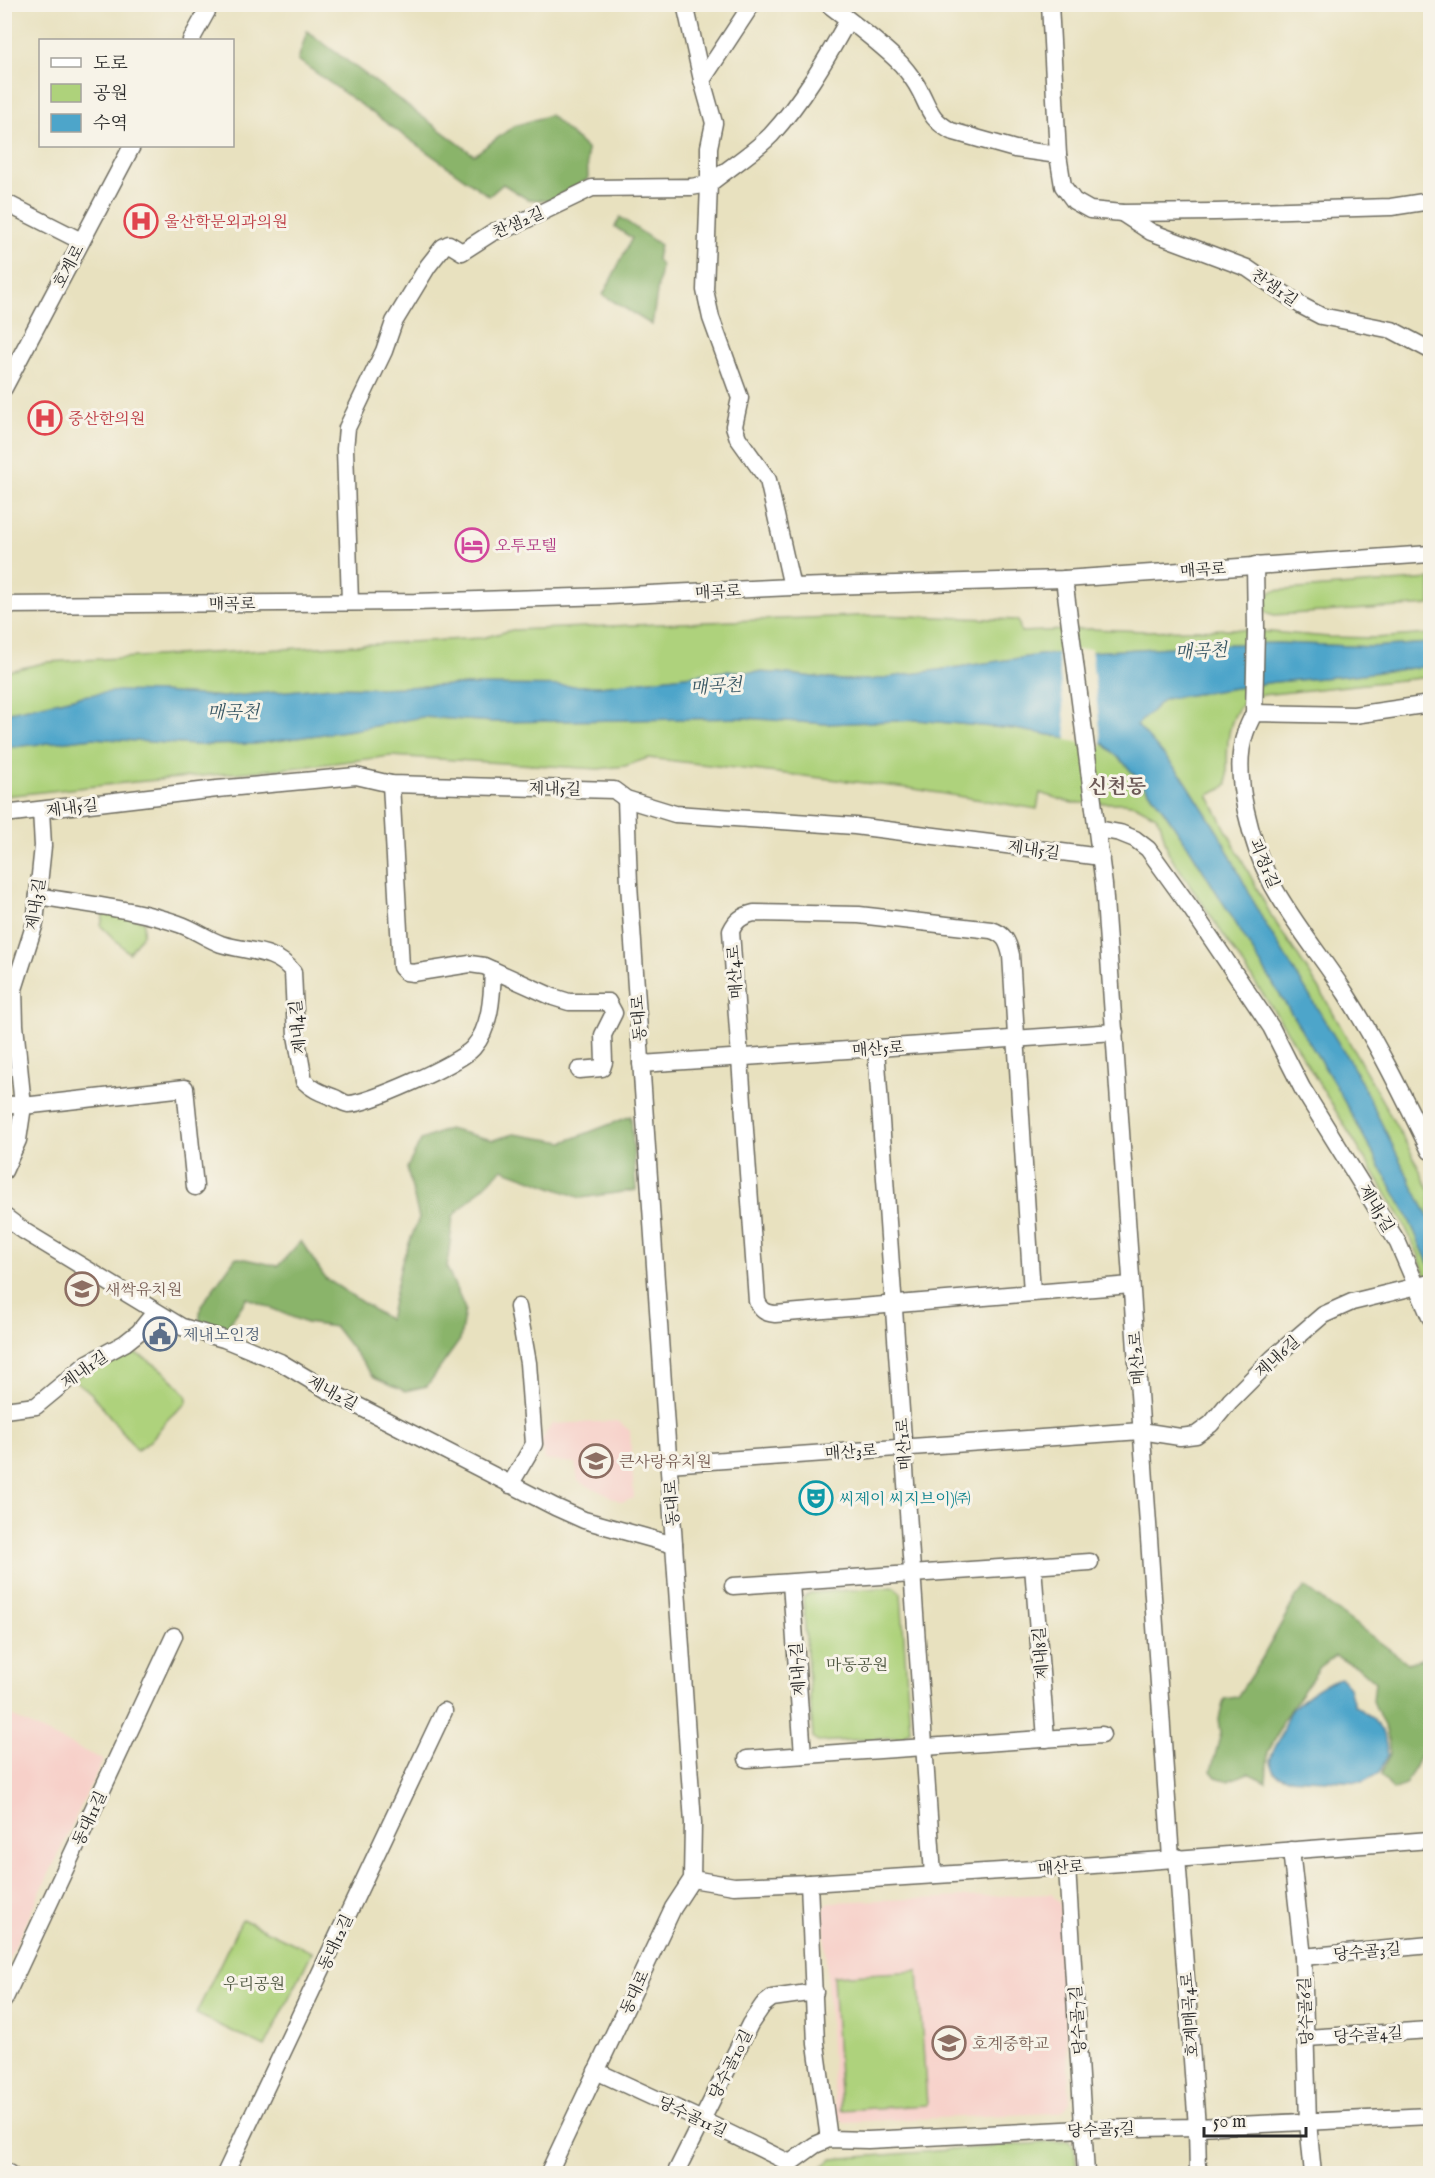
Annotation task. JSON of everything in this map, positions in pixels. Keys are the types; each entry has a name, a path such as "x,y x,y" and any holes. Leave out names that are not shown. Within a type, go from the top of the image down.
{"street":[{"path":"192,39 211,4"},
{"path":"685,4 714,123 709,147 705,290 711,318 740,398 734,426 745,451 768,480 792,587"},
{"path":"702,80 752,4"},
{"path":"828,4 879,44 901,65 920,91 933,119 943,126 951,131 1015,149 1058,155"},
{"path":"1050,4 1058,155 1063,186 1074,201 1090,210 1122,213 1391,207 1431,201"},
{"path":"709,184 769,136 827,59 848,20"},
{"name":"호계로","path":"6,383 131,147"},
{"name":"찬샘2길","path":"350,602 345,449 347,428 384,351 394,322 442,246 449,244 462,252 493,232 511,227 592,188 691,187 709,184"},
{"path":"4,202 81,241"},
{"name":"찬샘1길","path":"1122,213 1150,232 1248,268 1302,306 1321,316 1392,330 1431,350"},
{"name":"매곡로","path":"4,605 350,602 609,596 792,587 1064,579 1431,554"},
{"path":"1255,565 1254,713 1354,715 1431,704"},
{"name":"매산2로","path":"1064,579 1101,857 1141,1431 1174,1857"},
{"name":"괴정1길","path":"1254,713 1244,736 1240,774 1249,826 1272,883 1299,927 1346,994 1431,1150"},
{"name":"제내5길","path":"4,814 217,789 356,776 391,784 614,790 626,800 675,814 855,826 1101,857"},
{"path":"391,784 402,967 406,972 413,973 470,964 493,970 569,1002 608,1002 614,1013 603,1035 604,1062 602,1068 579,1070"},
{"name":"동대로","path":"548,2174 673,1908 692,1880 693,1823 629,884 626,800"},
{"name":"제내3길","path":"4,1171 18,1140 23,1106 14,989 35,923 43,846 41,810"},
{"name":"제내5길","path":"1097,822 1128,836 1148,849 1192,910 1271,1028 1302,1088 1424,1284 1431,1317"},
{"name":"제내4길","path":"38,896 146,915 180,924 220,944 271,955 288,965 293,972 296,1035 304,1081 321,1094 346,1104 394,1089 430,1074 472,1049 483,1032 490,1010 493,970"},
{"name":"매산4로","path":"1032,1293 1009,944 999,932 859,915 754,913 735,922 731,931 757,1302 760,1308 767,1313 775,1314 1131,1285"},
{"name":"매산5로","path":"641,1064 1114,1032"},
{"name":"매산1로","path":"876,1048 933,1875"},
{"path":"4,1104 23,1106 185,1088 195,1187"},
{"name":"제내2길","path":"4,1216 24,1231 182,1327 224,1339 280,1362 327,1390 510,1485 584,1520 674,1545"},
{"name":"제내6길","path":"1141,1431 1180,1437 1196,1435 1211,1424 1230,1401 1273,1358 1323,1315 1352,1302 1424,1284"},
{"path":"510,1485 534,1444 528,1363 518,1308"},
{"name":"제내1길","path":"4,1410 36,1406 88,1364 125,1343 139,1332 155,1312"},
{"name":"매산3로","path":"668,1464 1141,1431"},
{"path":"733,1586 1090,1562"},
{"name":"제내8길","path":"1034,1566 1046,1739"},
{"name":"제내7길","path":"791,1583 803,1755"},
{"name":"동대11길","path":"4,2000 174,1636"},
{"name":"동대12길","path":"225,2174 444,1711"},
{"path":"747,1759 1102,1735"},
{"name":"매산로","path":"692,1880 734,1886 809,1883 1067,1867 1174,1857 1431,1840"},
{"name":"당수골6길","path":"1291,1850 1303,1957 1308,2122 1313,2174"},
{"name":"호계매곡4로","path":"1174,1857 1197,2127 1198,2174"},
{"name":"당수골7길","path":"1067,1867 1086,2174"},
{"path":"788,2168 815,2145 829,2139 816,2044 816,1992 809,1883"},
{"name":"당수골3길","path":"1303,1957 1431,1946"},
{"name":"당수골10길","path":"675,2174 750,2024 763,2005 772,1998 816,1992"},
{"name":"당수골4길","path":"1306,2038 1431,2030"},
{"name":"당수골11길","path":"596,2071 702,2120 788,2168"},
{"name":"당수골5길","path":"829,2139 868,2140 1083,2129 1197,2127 1431,2116"},
{"path":"4,2171 10,2174"}],"shaded area":[{"name":"큰사랑유치원","path":"618,1421 630,1431 634,1498 622,1502 578,1481 575,1463 544,1460 541,1440 552,1424"},
{"path":"5,1713 103,1760 5,1967"},
{"name":"호계중학교","path":"1051,1894 1060,1903 1070,2102 1063,2111 844,2122 835,2113 823,1910 829,1902"}],"green space":[{"path":"307,31 474,155 514,126 550,115 587,149 588,179 550,201 527,199 503,184 489,196 298,60"},
{"path":"620,217 660,245 657,259 661,266 652,325 603,295 632,238 615,227"},
{"path":"1430,579 1430,605 1274,615 1265,612 1267,596 1272,591"},
{"path":"881,615 1018,620 1021,632 1090,629 1146,631 1234,629 1328,637 1375,638 1430,634 1430,643 1372,647 1277,643 1205,645 1040,655 870,680 841,680 778,673 728,671 600,686 332,687 223,697 161,692 88,695 5,713 4,672 48,662 482,638 512,630"},
{"path":"1430,666 1430,677 1262,695 1246,701 1237,710 1230,730 1227,784 1222,789 1208,795 1272,917 1319,988 1412,1154 1430,1192 1430,1221 1356,1072 1263,920 1219,834 1183,777 1136,725 1164,699 1274,682"},
{"path":"422,717 494,722 746,718 826,724 917,720 1014,729 1104,744 1155,798 1190,849 1333,1081 1407,1215 1430,1267 1430,1290 1418,1254 1401,1218 1284,1026 1168,852 1160,822 1156,816 1136,805 1072,803 1040,793 1037,809 908,788 648,758 625,766 598,769 391,756 5,796 5,748 93,738 196,745 254,744 359,729"},
{"path":"104,912 144,921 143,934 129,953 101,926"},
{"path":"631,1116 636,1190 581,1198 502,1169 453,1216 447,1268 465,1309 460,1340 427,1386 405,1391 374,1377 335,1327 306,1323 247,1298 223,1333 199,1324 201,1306 236,1257 278,1266 301,1241 325,1278 389,1320 402,1261 419,1218 407,1168 421,1140 448,1129 493,1140 514,1134 564,1142"},
{"path":"125,1351 151,1362 187,1396 187,1402 167,1420 148,1443 137,1450 91,1393 73,1379"},
{"name":"마동공원","path":"895,1587 901,1593 910,1730 903,1737 818,1742 813,1737 803,1598 810,1593"},
{"path":"1305,1587 1408,1663 1424,1658 1430,1665 1430,1698 1425,1706 1428,1727 1424,1747 1405,1785 1393,1790 1381,1775 1390,1754 1387,1733 1373,1701 1375,1682 1358,1667 1335,1656 1320,1667 1282,1721 1268,1752 1266,1782 1248,1773 1229,1781 1216,1777 1211,1771 1221,1733 1219,1719 1224,1699 1237,1697 1261,1660 1295,1599"},
{"name":"우리공원","path":"242,1919 312,1952 265,2047 196,2014"},
{"path":"918,1971 927,2105 841,2110 833,1976"},
{"path":"1069,2141 1074,2147 1078,2173 813,2173 832,2159"}],"water":[{"name":"매곡천","path":"1277,643 1372,647 1430,643 1430,666 1274,682 1164,699 1137,725 1183,777 1219,834 1263,920 1356,1072 1430,1221 1430,1267 1407,1215 1333,1081 1190,849 1155,798 1104,744 1014,729 917,720 826,724 746,718 494,722 422,717 359,729 254,744 196,745 93,738 5,748 5,713 88,695 119,691 223,697 331,687 600,686 728,671 778,673 841,680 870,680 1040,655"},
{"path":"1341,1678 1349,1687 1354,1705 1372,1718 1384,1734 1388,1755 1379,1773 1363,1782 1286,1778 1278,1774 1273,1770 1270,1761 1290,1711 1316,1690"}],"pier":[{"path":"1091,649 1102,747 1067,740 1057,651"}],"place":[{"name":"울산학문외과의원","path":"141,221"},
{"name":"중산한의원","path":"45,418"},
{"name":"오투모텔","path":"472,545"},
{"name":"새싹유치원","path":"82,1289"},
{"name":"제내노인정","path":"160,1334"},
{"name":"큰사랑유치원","path":"596,1461"},
{"name":"씨제이 씨지브이)㈜","path":"816,1498"},
{"name":"호계중학교","path":"949,2043"}],"district":[{"name":"신천동","path":"1117,786"}]}
